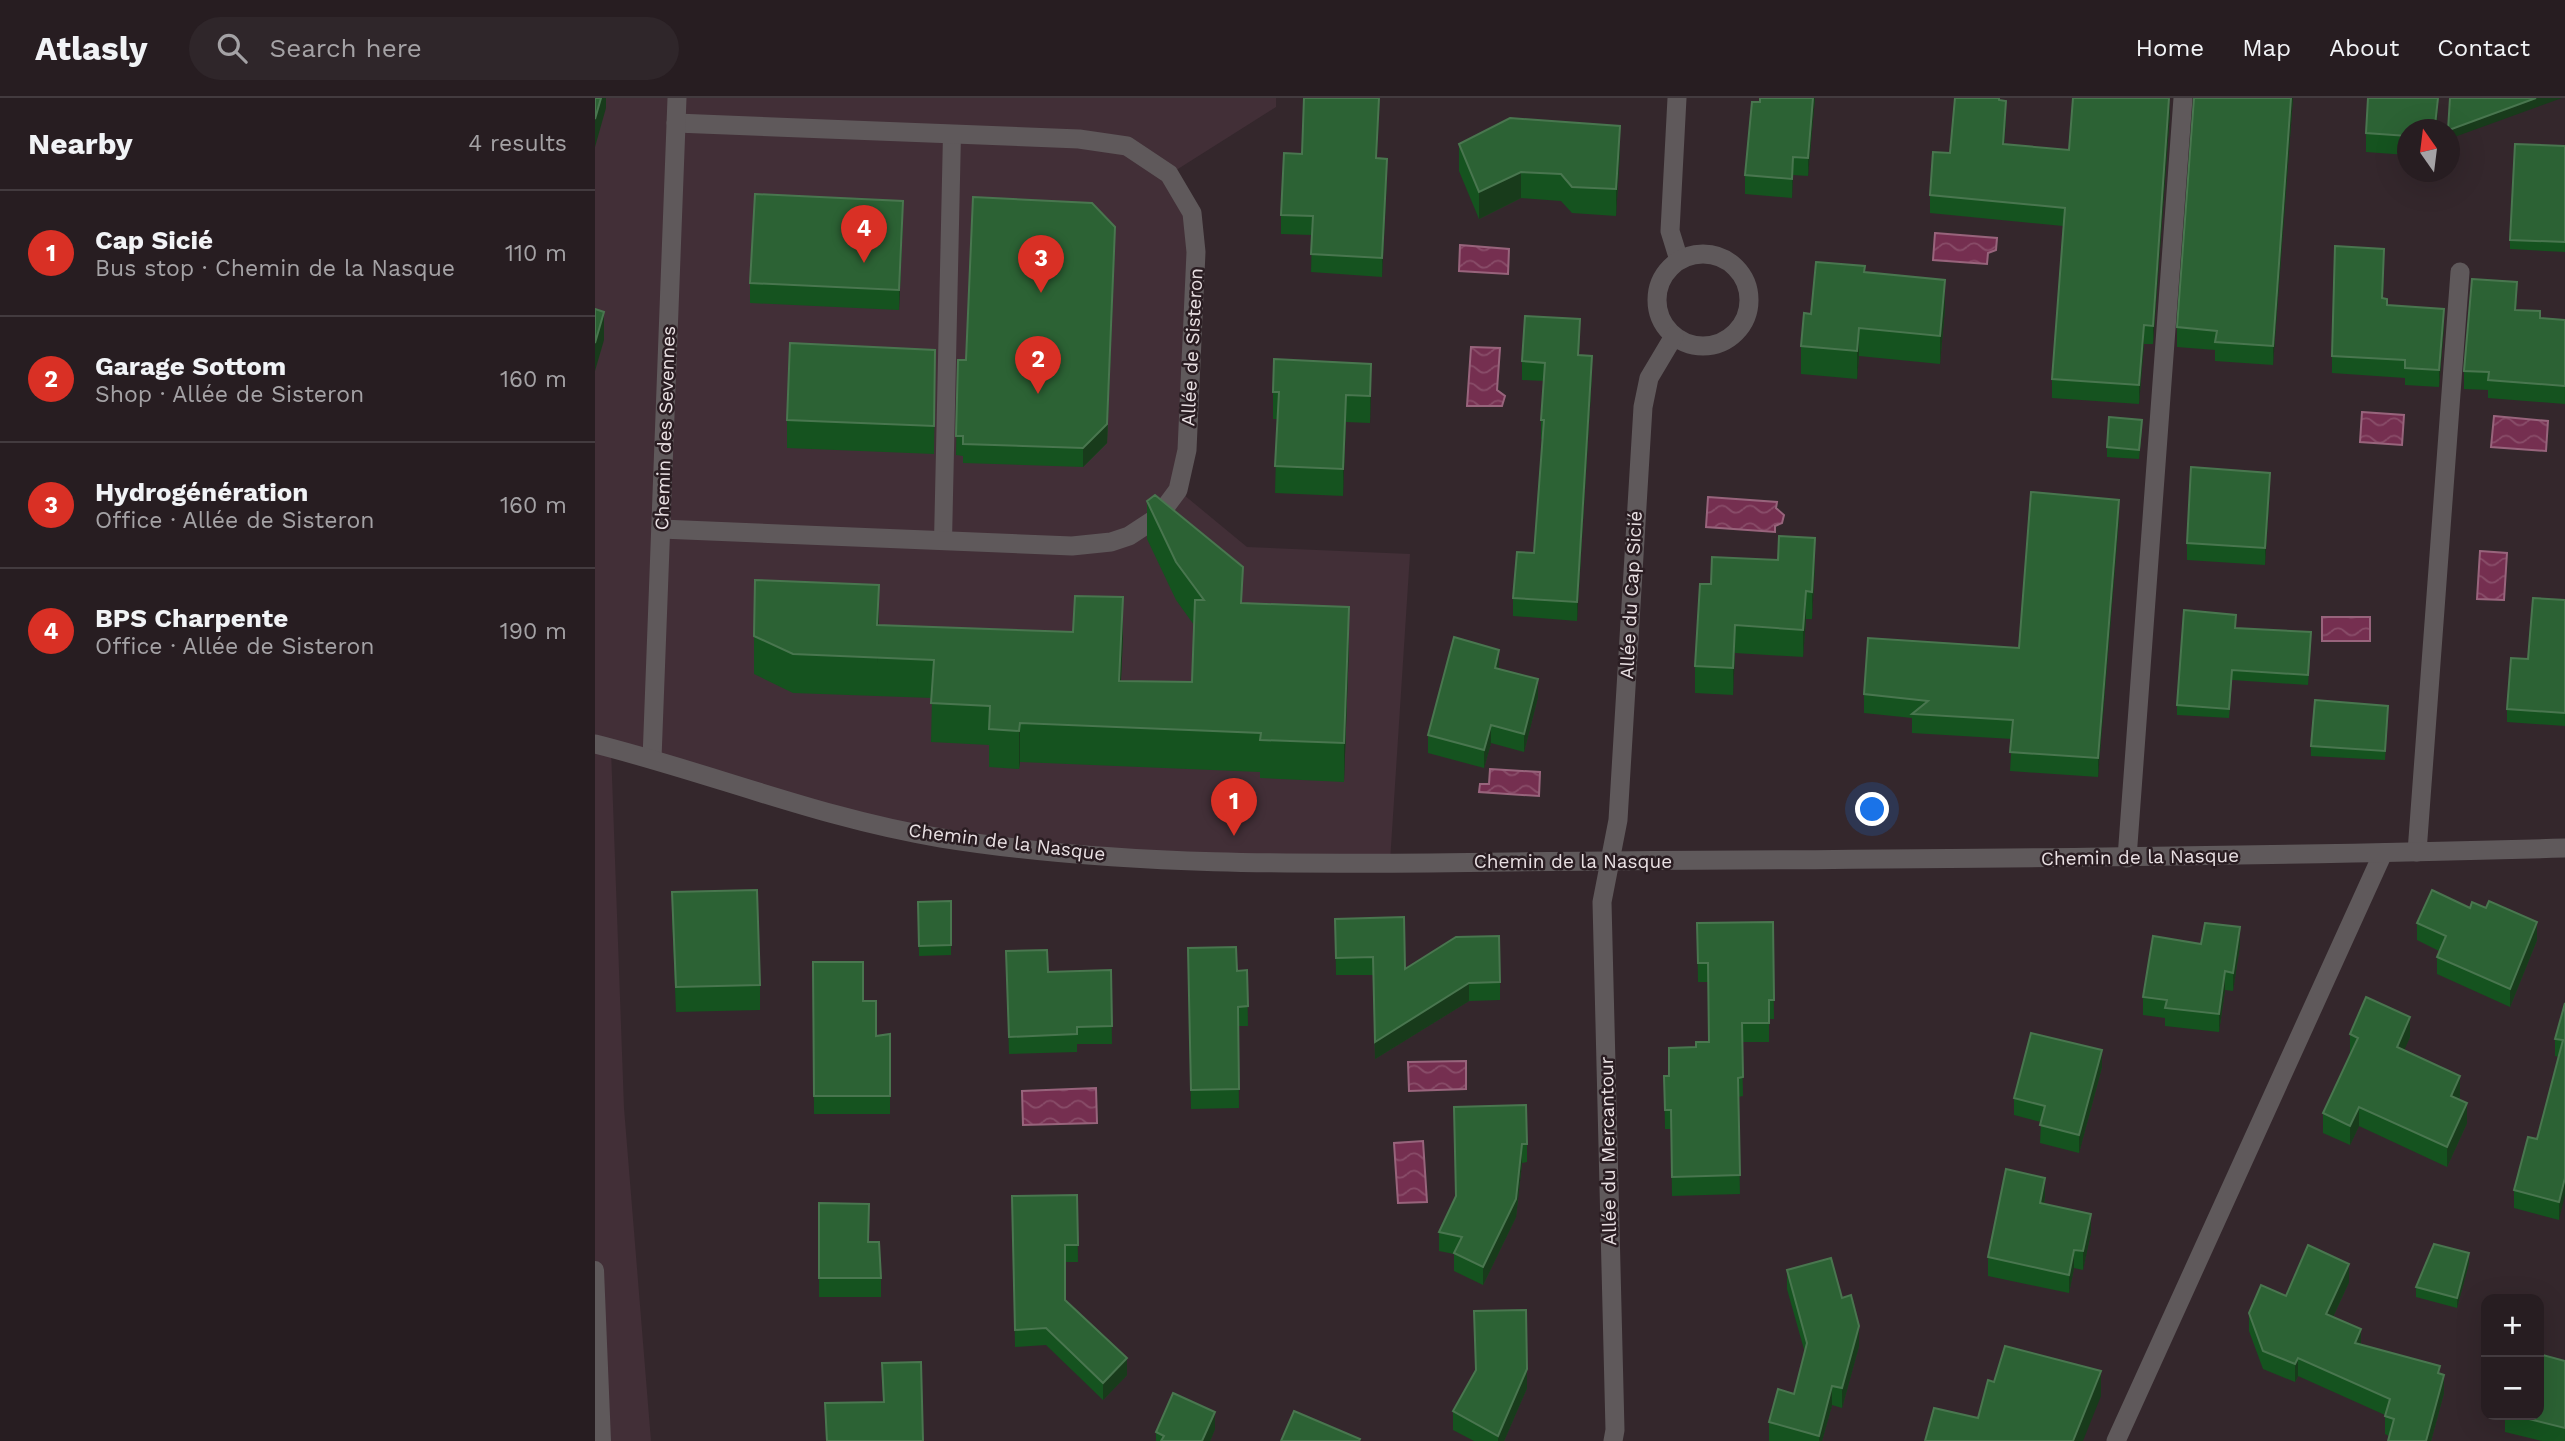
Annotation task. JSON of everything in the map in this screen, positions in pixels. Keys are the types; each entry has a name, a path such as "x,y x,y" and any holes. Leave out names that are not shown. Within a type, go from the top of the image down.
{"street":[{"name":"Chemin des Sevennes","path":"652,759 677,98"},
{"path":"1677,98 1670,231 1678,260"},
{"path":"2127,858 2183,98"},
{"name":"Allée de Sisteron","path":"661,530 1092,546 1129,536 1168,507 1178,490 1187,450 1196,253 1192,213 1186,200 1169,174 1142,153 1127,146 1079,139 676,123"},
{"path":"1693,254 1710,254 1725,259 1737,269 1746,283 1749,298 1747,315 1727,340 1712,345 1696,345 1674,335 1659,317 1656,301 1659,285 1666,271 1678,260 1693,254"},
{"path":"2417,852 2460,272"},
{"name":"Allée du Cap Sicié","path":"1610,861 1618,820 1643,407 1649,378 1674,335"},
{"name":"Chemin de la Nasque","path":"595,744 652,759 799,806 940,838 1093,854 1244,862 2127,858 2565,848"},
{"path":"2116,1441 2383,853"},
{"name":"Allée du Mercantour","path":"1610,861 1602,902 1615,1430 1613,1441"}],"lane":[{"path":"943,541 952,134"},
{"path":"595,1270 602,1441"}],"shaded area":[{"path":"595,98 1276,98 1276,107 1170,174 1192,213 1178,490 1247,547 1410,554 1390,862 1244,862 940,838 611,749 624,1108 651,1441 595,1441"}],"water":[{"path":"1935,233 1997,238 1996,250 1988,253 1987,264 1933,260"},
{"path":"1460,245 1509,249 1508,274 1459,271"},
{"path":"1471,347 1500,348 1497,390 1505,396 1502,406 1467,406"},
{"path":"2362,412 2404,415 2402,445 2360,442"},
{"path":"2494,416 2548,421 2546,451 2491,447"},
{"path":"1708,497 1777,502 1776,508 1784,515 1782,523 1775,526 1775,532 1706,527"},
{"path":"2480,551 2507,553 2504,600 2477,599"},
{"path":"2322,617 2370,617 2370,641 2322,641"},
{"path":"1490,769 1540,772 1539,796 1479,792 1480,784 1489,784"},
{"path":"1466,1061 1466,1089 1409,1091 1408,1062"},
{"path":"1096,1088 1097,1123 1023,1125 1022,1091"},
{"path":"1423,1141 1427,1202 1398,1203 1394,1143"}],"building":[{"path":"595,98 601,98 595,119"},
{"path":"1304,98 1379,98 1376,158 1387,159 1382,258 1311,254 1313,216 1281,215 1284,153 1302,154"},
{"path":"1760,98 1813,98 1808,158 1793,157 1792,179 1745,175 1752,102 1760,102"},
{"path":"1955,98 1999,98 2006,101 2003,144 2069,150 2073,98 2169,98 2153,326 2144,325 2139,385 2052,379 2065,208 1930,195 1933,152 1950,153"},
{"path":"2194,98 2291,98 2273,346 2215,342 2217,331 2177,327"},
{"path":"2368,98 2438,98 2436,119 2397,119 2397,135 2366,133"},
{"path":"2450,98 2536,98 2460,126 2460,119 2449,119"},
{"path":"1510,118 1620,126 1616,189 1572,187 1561,174 1521,172 1479,192 1459,144"},
{"path":"2515,144 2565,146 2565,242 2510,240"},
{"path":"755,194 903,201 899,290 750,283"},
{"path":"973,197 1092,203 1115,227 1107,424 1083,448 963,444 963,436 956,436 958,360 966,360"},
{"path":"2335,246 2384,249 2382,298 2387,299 2387,305 2444,309 2439,370 2405,368 2405,360 2332,356"},
{"path":"1816,262 1865,266 1864,272 1945,280 1940,336 1859,328 1857,351 1801,346 1804,313 1811,314"},
{"path":"2472,279 2517,282 2515,310 2540,311 2540,318 2565,320 2565,386 2488,380 2489,372 2464,371"},
{"path":"595,309 604,312 595,343"},
{"path":"1525,316 1580,319 1578,355 1592,356 1577,602 1513,598 1517,552 1534,553 1544,420 1541,420 1545,363 1522,361"},
{"path":"790,343 935,350 934,426 787,420"},
{"path":"1274,359 1371,364 1370,396 1346,395 1343,469 1275,466 1279,392 1273,392"},
{"path":"2109,417 2142,420 2139,450 2107,447"},
{"path":"2191,467 2270,473 2265,548 2187,543"},
{"path":"2031,492 2119,500 2098,758 2010,752 2013,720 1912,714 1928,701 1864,694 1868,638 2019,648"},
{"path":"1155,495 1243,567 1241,603 1349,607 1344,743 1260,740 1261,733 1020,723 1019,731 989,729 990,706 931,703 934,660 793,654 754,636 755,580 879,585 877,625 1073,632 1075,596 1123,597 1119,681 1192,682 1195,600 1204,600 1176,562 1147,501"},
{"path":"1779,536 1815,538 1812,592 1806,591 1803,630 1735,625 1733,668 1695,666 1700,584 1711,584 1712,557 1778,560"},
{"path":"2533,598 2565,600 2565,713 2507,709 2511,658 2528,659"},
{"path":"2184,610 2236,615 2235,628 2311,632 2308,675 2232,670 2229,709 2177,705"},
{"path":"1454,637 1499,650 1495,668 1538,679 1524,734 1491,725 1484,750 1428,735"},
{"path":"2315,700 2388,706 2385,751 2311,746"},
{"path":"757,890 760,985 676,987 672,892"},
{"path":"2432,890 2470,908 2472,902 2486,908 2489,901 2537,922 2510,989 2437,957 2446,936 2417,923"},
{"path":"951,901 951,945 919,946 918,902"},
{"path":"1404,917 1405,969 1456,937 1499,936 1500,982 1469,983 1375,1042 1373,957 1336,958 1335,919"},
{"path":"1773,922 1774,1000 1769,1000 1769,1023 1742,1023 1743,1077 1738,1078 1740,1175 1672,1177 1671,1110 1665,1110 1664,1076 1669,1076 1669,1048 1696,1047 1696,1042 1709,1042 1708,963 1698,963 1697,923"},
{"path":"2205,923 2240,927 2233,973 2225,971 2219,1014 2165,1008 2167,1000 2143,997 2153,936 2201,944"},
{"path":"1236,947 1237,971 1247,970 1248,1006 1238,1007 1239,1089 1191,1090 1188,948"},
{"path":"1047,950 1048,972 1111,970 1112,1026 1077,1027 1077,1034 1009,1037 1006,951"},
{"path":"813,962 863,962 863,1001 876,1001 876,1036 890,1034 890,1096 814,1096"},
{"path":"2366,997 2410,1017 2397,1047 2460,1076 2451,1096 2467,1103 2447,1147 2359,1107 2350,1126 2323,1113 2358,1038 2350,1034"},
{"path":"2565,1003 2565,1178 2559,1202 2514,1190 2528,1137 2537,1139 2563,1040 2555,1039"},
{"path":"2031,1033 2102,1050 2079,1135 2040,1125 2045,1106 2014,1098"},
{"path":"1526,1105 1527,1144 1522,1144 1516,1199 1483,1267 1454,1253 1462,1237 1439,1232 1456,1196 1454,1107"},
{"path":"2006,1169 2045,1178 2040,1203 2091,1214 2083,1251 2074,1250 2069,1275 1988,1257"},
{"path":"1077,1195 1078,1245 1065,1245 1065,1300 1127,1358 1103,1383 1046,1328 1015,1330 1012,1196"},
{"path":"819,1203 869,1204 868,1242 879,1242 881,1278 819,1278"},
{"path":"2434,1244 2469,1253 2457,1298 2416,1287"},
{"path":"2308,1245 2349,1264 2326,1314 2361,1329 2355,1343 2440,1366 2438,1373 2444,1375 2426,1441 2388,1441 2394,1419 2385,1416 2390,1399 2298,1358 2295,1364 2263,1351 2249,1313 2261,1285 2286,1296"},
{"path":"1831,1258 1842,1298 1851,1295 1859,1326 1842,1388 1832,1386 1819,1436 1769,1422 1778,1389 1794,1394 1807,1343 1787,1270"},
{"path":"1526,1310 1527,1369 1498,1436 1453,1411 1476,1370 1474,1311"},
{"path":"2005,1346 2101,1371 2073,1441 1925,1441 1934,1408 1978,1418 1988,1380 1994,1382"},
{"path":"2544,1355 2565,1361 2565,1428 2533,1420 2544,1420"},
{"path":"921,1362 923,1441 827,1441 825,1403 884,1402 882,1363"},
{"path":"1173,1393 1215,1412 1202,1441 1161,1441 1164,1436 1156,1432"},
{"path":"1294,1411 1360,1439 1281,1441"}],"place":[{"name":"BPS Charpente","path":"864,263"},
{"name":"Hydrogénération","path":"1041,293"},
{"name":"Garage Sottom","path":"1038,394"},
{"name":"Cap Sicié","path":"1234,836"}]}
